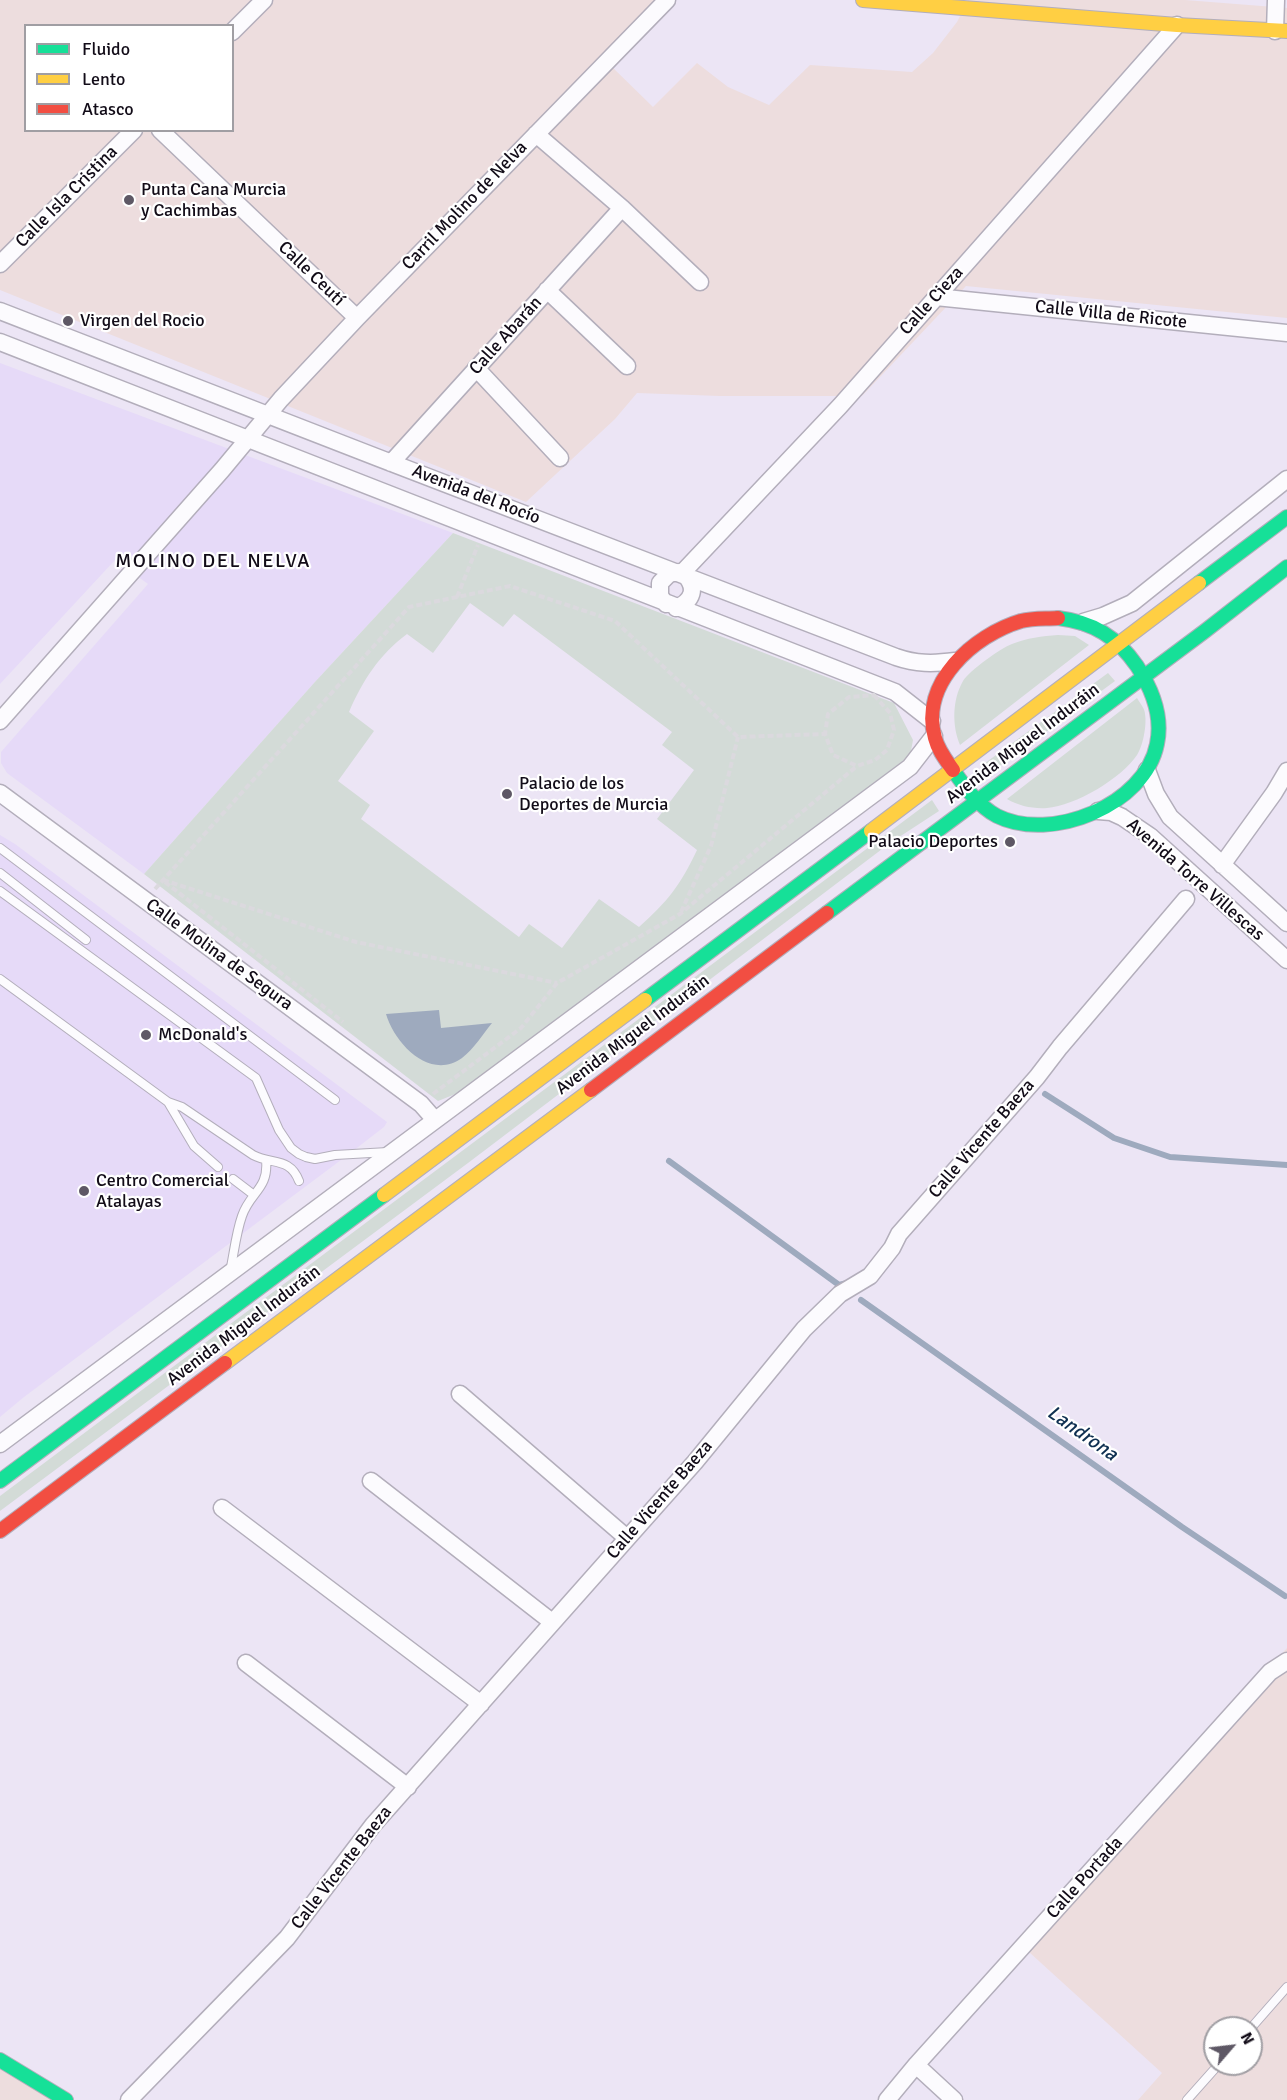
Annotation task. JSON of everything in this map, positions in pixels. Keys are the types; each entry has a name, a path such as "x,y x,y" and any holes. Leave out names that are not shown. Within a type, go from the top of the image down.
{"main road":[{"path":"863,0 1281,31"},
{"name":"Avenida Miguel Induráin","path":"0,1481 953,770 1287,517"},
{"name":"Avenida Miguel Induráin","path":"0,1531 1287,567"},
{"path":"1058,618 1083,622 1100,628 1119,645 1144,676 1157,704 1161,729 1156,750 1147,770 1130,790 1098,811 1066,822 1034,825 1005,820 983,808 953,770 933,728 937,691 955,661 980,641 1022,621 1058,618"},
{"path":"0,2060 66,2100"}],"street":[{"path":"234,30 264,0"},
{"name":"Carril Molino de Nelva","path":"0,721 267,416 357,318 667,0"},
{"path":"1276,0 1281,31"},
{"name":"Calle Cieza","path":"682,573 840,406 1177,25"},
{"name":"Calle Isla Cristina","path":"0,264 132,132"},
{"name":"Calle Ceutí","path":"162,132 357,318"},
{"path":"536,134 622,208 700,282"},
{"name":"Calle Abarán","path":"391,463 622,208"},
{"path":"547,291 627,366"},
{"name":"Calle Villa de Ricote","path":"936,297 1287,333"},
{"name":"Avenida del Rocío","path":"0,311 267,416 912,663 955,661"},
{"name":"Avenida del Rocío","path":"0,342 895,692 933,728"},
{"path":"476,369 560,458"},
{"path":"1083,622 1132,603 1287,479"},
{"path":"682,573 692,583 691,596 687,602 671,606 660,596 660,583 669,574 682,573"},
{"path":"0,1444 910,766 933,728"},
{"name":"Avenida Torre Villescas","path":"1147,770 1166,812 1287,923"},
{"path":"1222,865 1274,794 1287,771"},
{"name":"Calle Molina de Segura","path":"0,793 421,1104 435,1120"},
{"name":"Avenida Torre Villescas","path":"1098,811 1122,816 1150,836 1287,960"},
{"name":"Calle Vicente Baeza","path":"129,2100 287,1938 373,1825 695,1462 804,1329 840,1294 870,1276 892,1248 899,1234 1037,1077 1186,899"},
{"path":"459,1394 627,1538"},
{"path":"371,1481 552,1622"},
{"path":"222,1508 481,1704"},
{"name":"Calle Portada","path":"887,2100 915,2065 1270,1672 1287,1661"},
{"path":"246,1663 408,1787"},
{"path":"915,2065 954,2100"}],"lane":[{"path":"0,848 335,1100"},
{"path":"0,873 86,940"},
{"path":"0,891 256,1078 279,1130 291,1148 299,1154 315,1159 335,1155 394,1151"},
{"path":"0,979 168,1102 182,1107 253,1155 288,1165 299,1181"},
{"path":"168,1102 194,1146 218,1167"},
{"path":"230,1273 243,1213 266,1175 266,1160"},
{"path":"233,1179 254,1196"},
{"path":"1262,2016 1287,1987"},
{"path":"1187,2100 1208,2076"}],"path":[{"path":"457,597 483,532"},
{"path":"163,880 409,607 510,586 615,621 738,737 825,734"},
{"path":"424,1086 434,1093 521,1028 557,983 680,914 856,766 875,760 887,750 894,730 890,713 874,695 849,697 828,714 825,734 833,755 856,766"},
{"path":"680,914 711,846 738,737"},
{"path":"163,880 356,942 557,983"},
{"path":"163,880 350,1027"}],"shaded area":[{"path":"0,0 674,0 609,64 653,107 697,63 728,87 769,105 810,65 912,72 933,53 957,22 968,0 1185,0 1287,8 1287,318 966,286 862,396 720,396 637,393 615,419 526,502 0,290"},
{"path":"0,363 453,533 314,683 144,874 7,773 1,763 1,752 148,584 115,560 0,684"},
{"path":"453,533 894,703 913,740 910,756 458,1093 438,1101 144,874 314,683","holes":["470,603 503,627 514,614 672,732 662,745 694,770 657,819 697,850 685,874 672,892 639,927 599,899 562,948 529,924 519,937 361,819 370,805 338,781 374,731 349,712 373,669 397,642 407,634 433,653"]},
{"path":"1058,635 1075,636 1089,645 960,745 957,738 955,705 959,688 966,677 986,660 1012,644 1023,640"},
{"path":"1108,673 1115,681 989,774 981,766"},
{"path":"1137,698 1145,712 1144,735 1137,755 1121,773 1084,796 1058,806 1031,807 1016,804 1007,799"},
{"path":"932,800 939,811 890,843 468,1163 0,1511 0,1496"},
{"path":"0,835 387,1122 384,1127 349,1154 0,1417"},
{"path":"1287,1648 1287,2100 1138,2100 1162,2073 1018,1942"},
{"path":"0,2060 66,2100 0,2100"}],"water":[{"path":"439,1010 441,1028 492,1023 462,1058 450,1064 438,1065 415,1056 397,1037 386,1014"}],"waterway":[{"name":"Landrona","path":"1045,1094 1114,1138 1170,1157 1287,1165"},
{"name":"Landrona","path":"669,1161 839,1285 847,1283"},
{"name":"Landrona","path":"861,1300 1182,1527 1285,1596"}],"traffic: fast":[{"path":"1199,583 1287,517"},
{"path":"827,913 1205,631 1287,567"},
{"path":"953,770 972,796 990,812 1019,823 1043,825 1068,821 1093,813 1115,801 1135,785 1149,766 1157,744 1159,723 1152,693 1137,666 1121,647 1103,633 1082,623 1058,618"},
{"path":"645,1000 871,831"},
{"path":"0,1481 384,1195"},
{"path":"0,2060 66,2100"}],"traffic: slow":[{"path":"863,0 1177,25 1287,31"},
{"path":"871,831 1199,583"},
{"path":"384,1195 645,1000"},
{"path":"225,1363 591,1090"}],"traffic: jam":[{"path":"953,770 936,742 932,718 935,698 954,664 985,637 1003,628 1026,620 1058,618"},
{"path":"591,1090 827,913"},
{"path":"0,1531 225,1363"}],"place":[{"name":"Punta Cana Murcia y Cachimbas","path":"129,200"},
{"name":"Virgen del Rocio","path":"68,321"},
{"name":"Palacio de los Deportes de Murcia","path":"507,794"},
{"name":"Palacio Deportes","path":"1010,842"},
{"name":"McDonald's","path":"146,1035"},
{"name":"Centro Comercial Atalayas","path":"84,1191"}],"district":[{"name":"MOLINO DEL NELVA","path":"213,562"}]}
